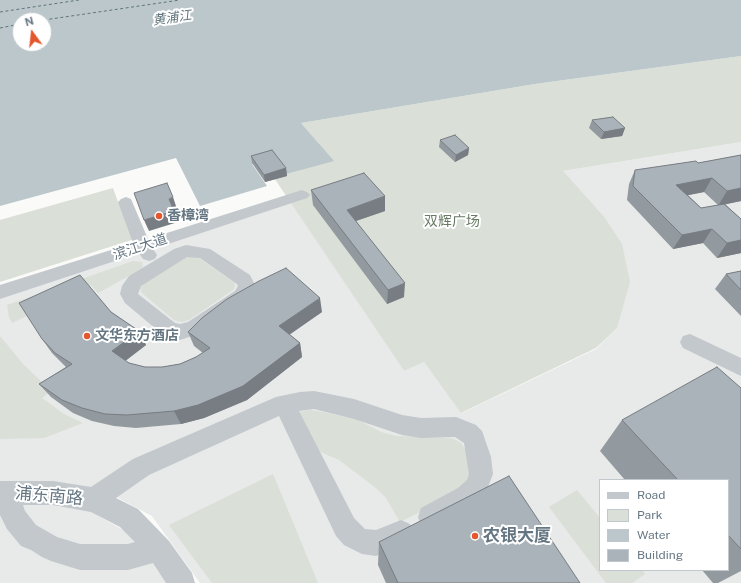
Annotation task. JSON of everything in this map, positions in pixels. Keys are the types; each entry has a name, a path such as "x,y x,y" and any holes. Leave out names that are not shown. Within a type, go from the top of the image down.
{"street":[{"name":"滨江大道","path":"0,292 302,195"},
{"path":"126,202 142,246 159,266"},
{"path":"186,251 199,251 244,280 247,287 241,296 194,328 180,332 174,331 168,329 136,303 129,294 131,286 135,281 159,266 180,253 186,251"},
{"path":"690,342 741,367"},
{"path":"94,500 116,483 141,468 284,404 314,400 354,409 402,425 422,428 456,427 468,432 477,445 479,457 481,474 477,487 467,497 389,539 376,543 362,541 353,536 345,527 284,404"},
{"path":"6,493 10,509 16,520 30,537 35,536 51,548 80,557 128,557 158,548"},
{"name":"浦东南路","path":"6,493 53,493 94,500 129,518 158,548 176,581"}],"shaded area":[{"path":"741,142 741,583 200,583 152,516 105,491 0,483 0,297 291,202 404,371 424,362 462,413 596,349 617,328 563,171"},
{"path":"52,502 90,511 125,531 155,558 170,583 0,583 0,503"}],"green space":[{"name":"双辉广场","path":"741,56 741,142 563,171 605,218 622,244 630,282 617,328 596,348 461,413 424,362 404,371 262,160 319,144 301,123 535,84"},
{"path":"113,188 118,202 144,236 0,282 0,220"},
{"path":"191,256 199,258 234,282 235,286 233,290 189,320 182,322 174,320 142,293 140,288 145,282 184,258"},
{"path":"133,261 142,262 143,267 98,293 91,285 12,323 9,317 7,305"},
{"path":"0,336 24,365 51,391 42,398 64,414 83,423 44,438 0,439"},
{"path":"310,410 358,420 381,432 396,436 454,439 461,443 467,452 471,471 468,480 454,495 400,522 386,498 376,488 339,460 316,450 298,412"},
{"path":"273,474 318,583 212,583 169,525"},
{"path":"577,490 599,517 599,571 643,571 645,574 632,583 606,583 549,507"}],"water":[{"name":"黄浦江","path":"0,0 741,0 741,56 535,84 301,123 334,161 286,174 252,164 267,186 200,206 176,158 0,206"}],"building":[{"path":"613,117 625,128 604,132 592,120"},
{"path":"455,135 469,148 456,155 440,140"},
{"path":"272,150 286,168 264,175 251,156"},
{"path":"741,155 741,188 727,191 712,178 676,185 701,208 724,204 741,219 741,240 727,243 712,229 682,235 633,186 635,170 696,161 698,163"},
{"path":"364,173 385,196 347,210 405,283 388,290 311,190"},
{"path":"167,183 173,197 169,199 174,211 144,220 134,193"},
{"path":"286,268 320,298 279,326 300,343 243,386 198,405 174,411 127,415 105,414 82,408 62,400 39,384 72,364 55,353 42,339 19,303 80,275 111,312 139,331 112,351 129,363 145,367 162,367 180,364 196,357 210,348 188,332 202,318 227,299"},
{"path":"741,271 741,290 726,274"},
{"path":"717,367 741,388 741,549 729,536 729,479 677,479 622,420"},
{"path":"509,476 580,583 398,583 379,542"}],"ferry route":[{"path":"0,12 79,0"},
{"path":"52,19 180,0"},
{"path":"0,28 12,26"}],"place":[{"name":"香樟湾","path":"159,216"},
{"name":"文华东方酒店","path":"87,336"},
{"name":"农银大厦","path":"475,536"}]}
